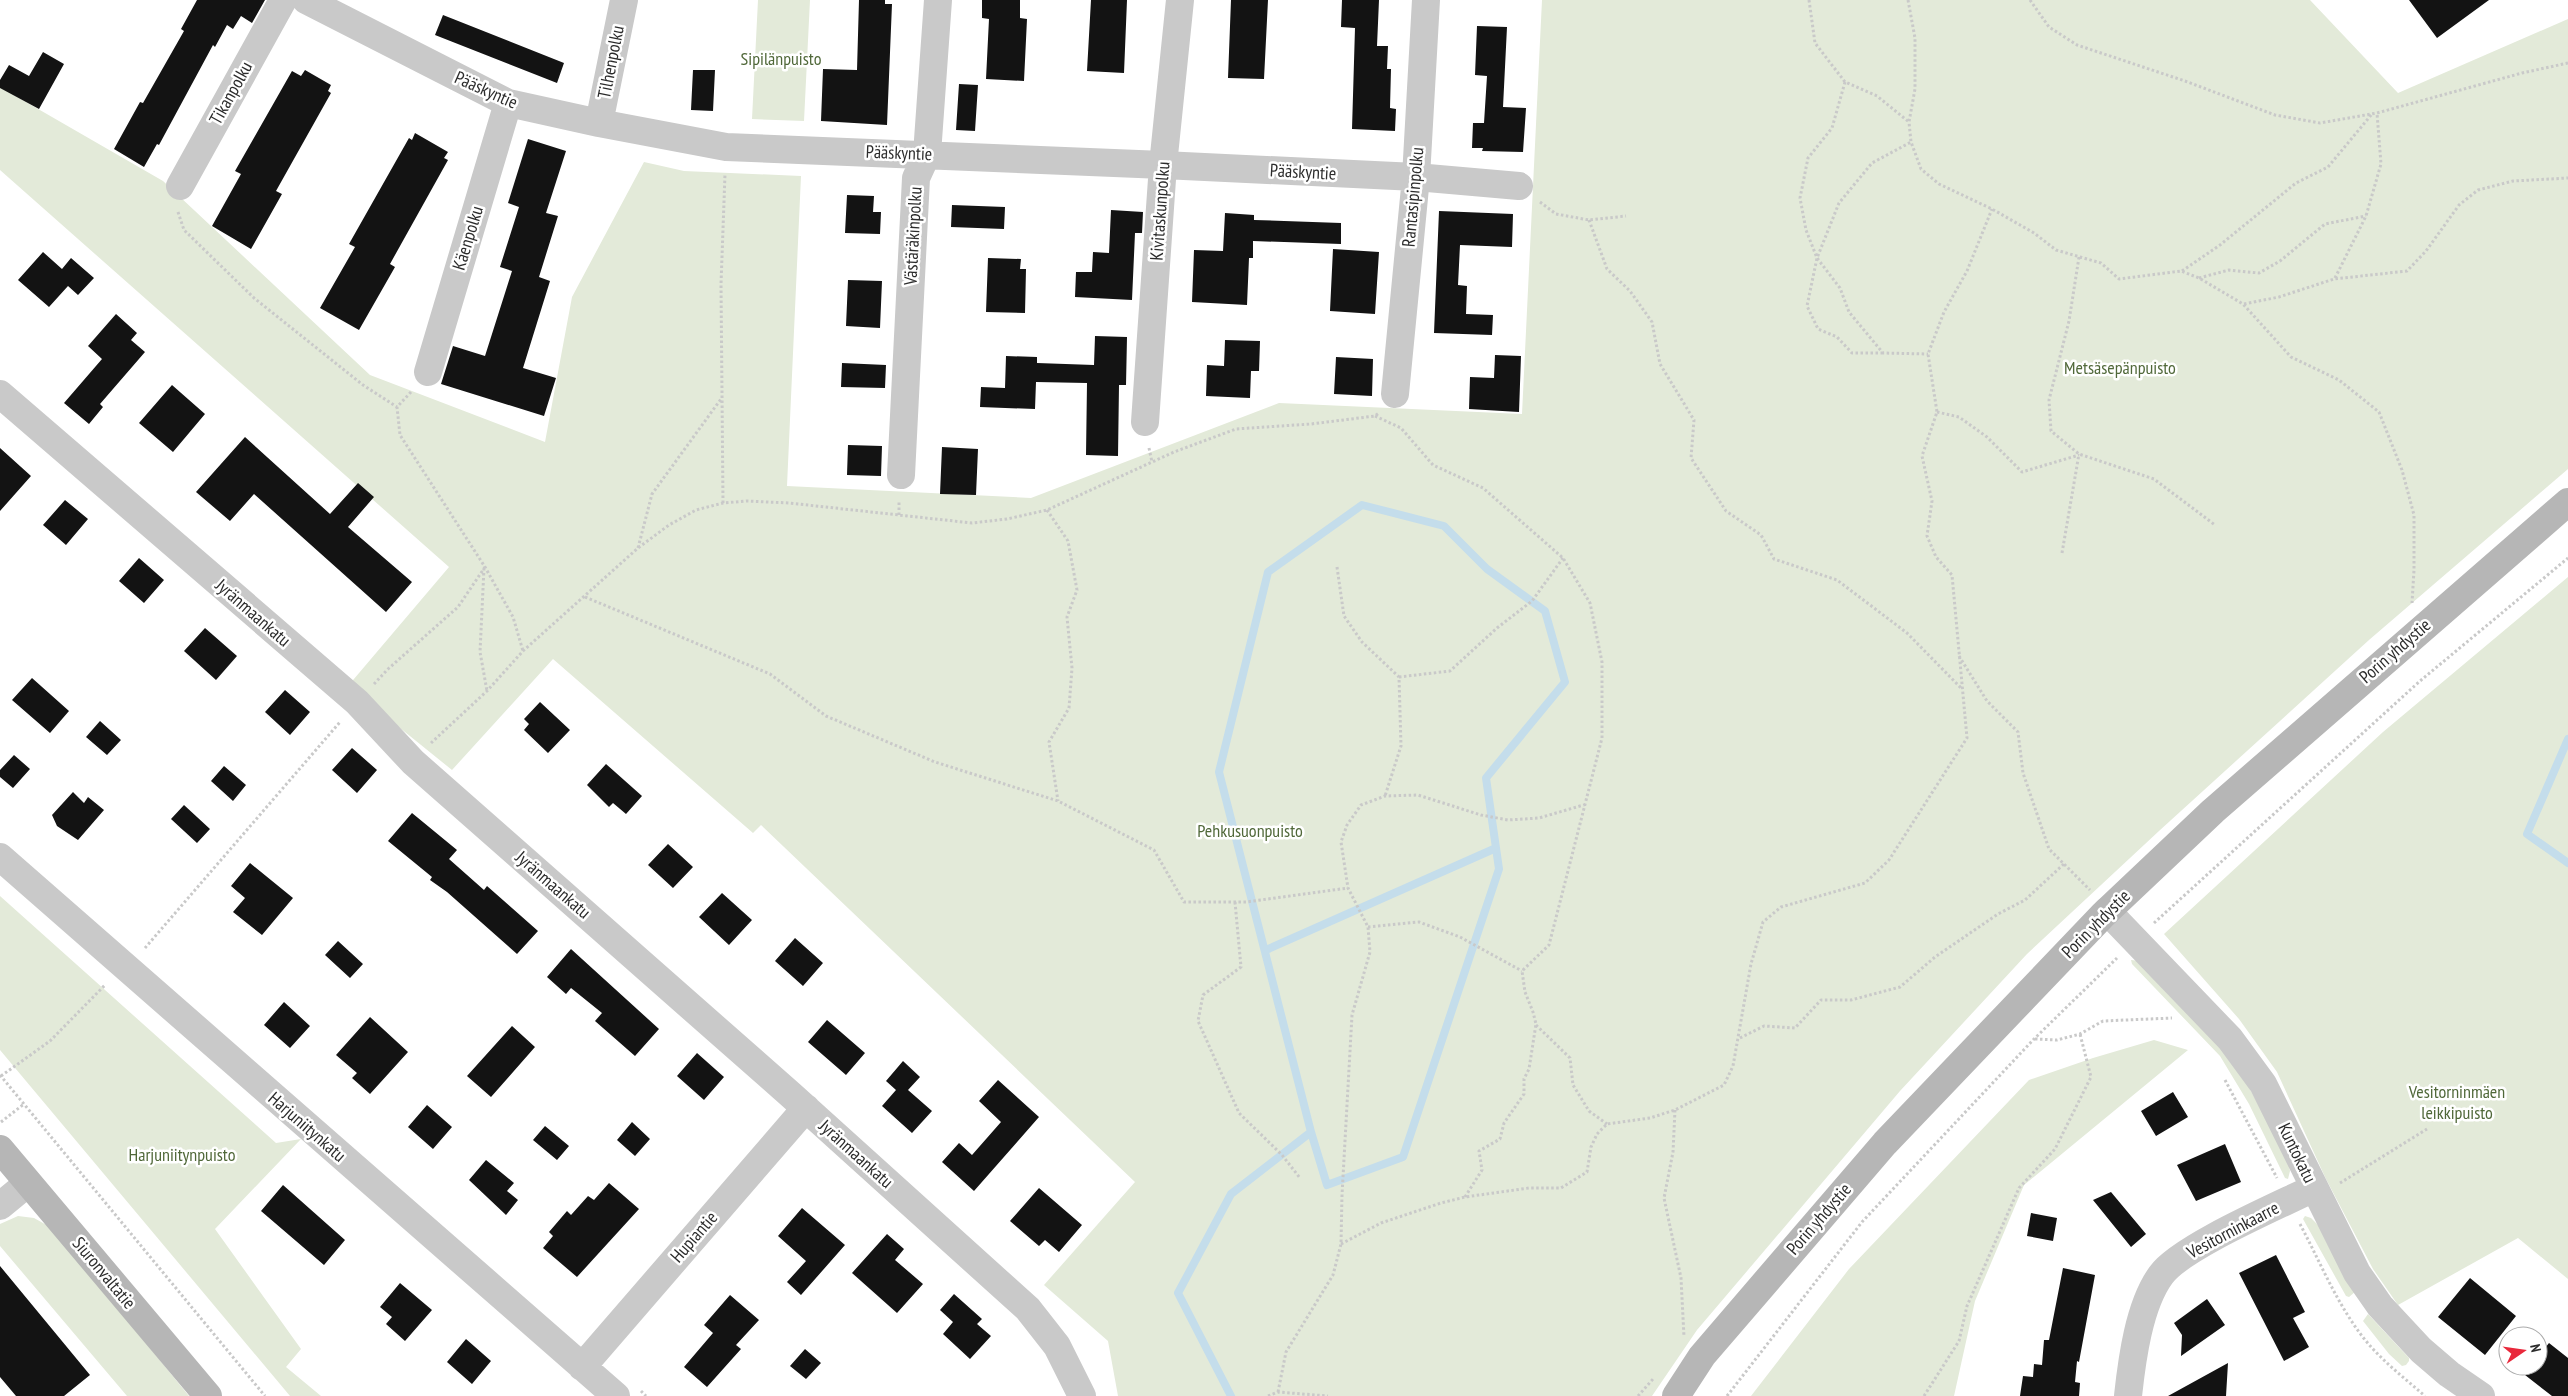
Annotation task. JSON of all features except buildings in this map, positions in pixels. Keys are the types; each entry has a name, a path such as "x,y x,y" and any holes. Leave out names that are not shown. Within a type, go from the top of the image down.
{"main road":[{"name":"Porin yhdystie","path":"1676,1396 1702,1356 1885,1143 2105,913 2213,812 2409,638 2568,502"},
{"name":"Siuronvaltatie","path":"0,1148 208,1396"}],"street":[{"name":"Tikanpolku","path":"180,186 283,0"},
{"name":"Pääskyntie","path":"306,0 508,103 599,123 726,146 1163,165 1416,178 1519,186"},
{"name":"Tilhenpolku","path":"599,123 624,0"},
{"name":"Västäräkinpolku","path":"901,474 916,178 927,154 938,0"},
{"name":"Kivitaskunpolku","path":"1146,422 1163,165 1180,0"},
{"name":"Rantasipinpolku","path":"1395,394 1416,178 1426,0"},
{"name":"Käenpolku","path":"428,372 508,103"},
{"name":"Jyränmaankatu","path":"0,394 357,702 413,762 806,1108 1028,1309 1056,1346 1082,1396"},
{"name":"Harjuniitynkatu","path":"0,857 616,1396"},
{"name":"Kuntokatu","path":"2105,913 2230,1039 2263,1084 2357,1273 2380,1306 2421,1350 2449,1374 2481,1396"},
{"name":"Hupiantie","path":"582,1367 806,1108"},
{"path":"0,1206 28,1183"},
{"name":"Vesitorninkaarre","path":"2128,1396 2133,1356 2149,1299 2161,1274 2188,1251 2316,1192"}],"path":[{"path":"1809,0 1815,43 1845,82 1877,96 1909,122"},
{"path":"1908,0 1915,38 1916,90 1909,122 1911,142 1921,169 1938,184 1992,209 2034,232 2056,250 2101,263 2119,279 2181,271 2220,246 2296,183 2328,168 2372,114"},
{"path":"2030,0 2050,27 2077,45 2185,81 2275,116 2320,123 2377,113 2522,73 2568,63"},
{"path":"1845,82 1832,128 1808,158 1800,198 1806,230 1817,258 1840,288 1849,312 1883,353"},
{"path":"2334,279 2366,216 2381,164 2377,113"},
{"path":"1911,142 1872,163 1839,203 1817,258 1807,306 1818,329 1837,337 1852,353 1928,354"},
{"path":"723,503 721,398 726,146"},
{"path":"2243,304 2279,297 2334,279 2408,271 2426,251 2460,205 2478,190 2514,181 2568,178"},
{"path":"180,186 177,210 184,230 254,298 363,385 397,407"},
{"path":"1519,186 1556,214 1589,220 1626,216"},
{"path":"1342,1244 1381,1223 1465,1197 1528,1188 1561,1188 1587,1172 1591,1147 1598,1134 1607,1124 1650,1118 1675,1110 1724,1085 1733,1066 1740,1038 1751,964 1763,922 1781,906 1864,883 1889,860 1967,738 1952,575 1936,557 1927,536 1932,501 1922,456 1937,412 1928,354 1944,312 1967,271 1992,209"},
{"path":"2199,278 2229,270 2259,273 2280,261 2325,224 2366,216"},
{"path":"1589,220 1607,269 1630,292 1652,322 1660,364 1694,420 1691,458 1726,511 1761,535 1774,559 1837,580 1907,633 1963,690"},
{"path":"2079,257 2069,320 2048,400 2051,432 2079,454 2154,479 2215,525"},
{"path":"2181,271 2199,278 2243,304 2291,357 2339,380 2379,412 2402,470 2414,515 2414,570 2409,638"},
{"path":"428,372 397,407 400,435 484,567 512,617 523,651"},
{"path":"413,762 487,691 523,651 638,548 669,525 696,510 723,503 747,501 789,503 972,523 1047,510 1166,456 1236,430 1311,424 1375,416 1388,406 1395,394"},
{"path":"638,548 652,494 721,398"},
{"path":"1937,412 1960,417 1987,437 2022,472 2079,454"},
{"path":"1375,416 1401,428 1433,465 1483,488 1563,558 1590,603 1602,662 1602,738 1587,804 1549,945 1522,971"},
{"path":"2062,553 2079,454"},
{"path":"1047,510 1068,541 1077,590 1067,617 1072,668 1069,708 1048,742 1058,802"},
{"path":"1399,677 1450,671 1497,628 1532,602 1563,558"},
{"path":"265,1396 0,1075 50,1041 123,966 141,952 357,702 388,669 458,607 484,567"},
{"path":"484,567 480,652 487,691"},
{"path":"1337,567 1344,616 1362,642 1399,677 1401,746 1385,796"},
{"path":"585,597 770,674 826,716 935,762 1058,802 1154,850 1184,902 1246,902 1348,888"},
{"path":"1959,656 1987,701 2018,732 2023,773 2050,849 2098,898 2105,913"},
{"path":"1278,1392 1286,1352 1333,1275 1342,1244 1342,1195 1352,1015 1370,952 1368,927 1348,888 1341,842 1347,825 1361,805 1385,796 1418,795 1481,815 1508,820 1539,818 1587,804"},
{"path":"1740,1038 1764,1026 1795,1028 1821,1000 1851,1000 1900,987 1935,957 1998,914 2025,900 2065,863"},
{"path":"1235,902 1241,967 1202,995 1198,1021 1239,1113 1282,1155 1300,1178"},
{"path":"1368,927 1418,922 1460,937 1487,950 1522,971"},
{"path":"1465,1197 1482,1170 1479,1151 1500,1139 1504,1123 1524,1094 1524,1079 1529,1069 1536,1024 1525,992 1522,971"},
{"path":"2034,1039 2057,1040 2080,1034 2103,1021 2172,1018"},
{"path":"1536,1024 1570,1058 1573,1084 1589,1111 1607,1124"},
{"path":"1924,1396 1958,1341 1967,1306 2019,1188 2055,1149 2091,1077 2080,1034"},
{"path":"0,1123 24,1104"},
{"path":"1675,1110 1674,1152 1664,1198 1682,1278 1684,1343"},
{"path":"2316,1192 2427,1129"},
{"path":"1268,1396 1278,1392 1328,1396"}],"green space":[{"name":"Sipilänpuisto","path":"758,0 810,0 804,121 752,119"},
{"path":"1542,0 2310,0 2398,93 2568,19 2568,469 2369,640 2027,954 1900,1091 1697,1330 1652,1396 1118,1396 1108,1341 1044,1285 1135,1182 761,825 753,833 553,659 452,770 348,686 449,567 0,170 0,87 163,181 370,375 545,442 572,297 644,162 684,171 801,176 787,486 1031,498 1279,403 1522,414"},
{"name":"Vesitorninmäen leikkipuisto","path":"2568,577 2568,1279 2518,1238 2398,1305 2373,1269 2326,1179 2277,1072 2239,1019 2164,934 2383,732"},
{"name":"Harjuniitynpuisto","path":"0,896 276,1143 301,1139 215,1229 301,1349 286,1367 321,1396 290,1396 0,1050"},
{"path":"2131,960 2140,961 2230,1052 2288,1160 2290,1171 2288,1179 2285,1178 2249,1104 2220,1056 2132,964"},
{"path":"2154,1040 2188,1050 2024,1185 1975,1301 1954,1396 1751,1396 1849,1269 2029,1080"},
{"path":"18,1216 34,1218 52,1228 189,1396 127,1396 0,1246 0,1224"},
{"path":"2305,1216 2311,1218 2319,1226 2355,1292 2349,1297 2346,1296 2303,1219"},
{"path":"2368,1314 2409,1358 2406,1365 2402,1366 2389,1354 2363,1321"}],"waterway":[{"path":"1231,1396 1178,1293 1231,1194 1311,1132 1219,772 1268,572 1362,505 1444,526 1487,569 1545,611 1565,682 1486,778 1499,869 1403,1157 1327,1185 1311,1132"},
{"path":"2568,739 2527,834 2568,863"},
{"path":"1266,950 1496,848"}],"park label":[{"name":"Metsäsepänpuisto","path":"2120,368"},
{"name":"Pehkusuonpuisto","path":"1250,831"}]}
